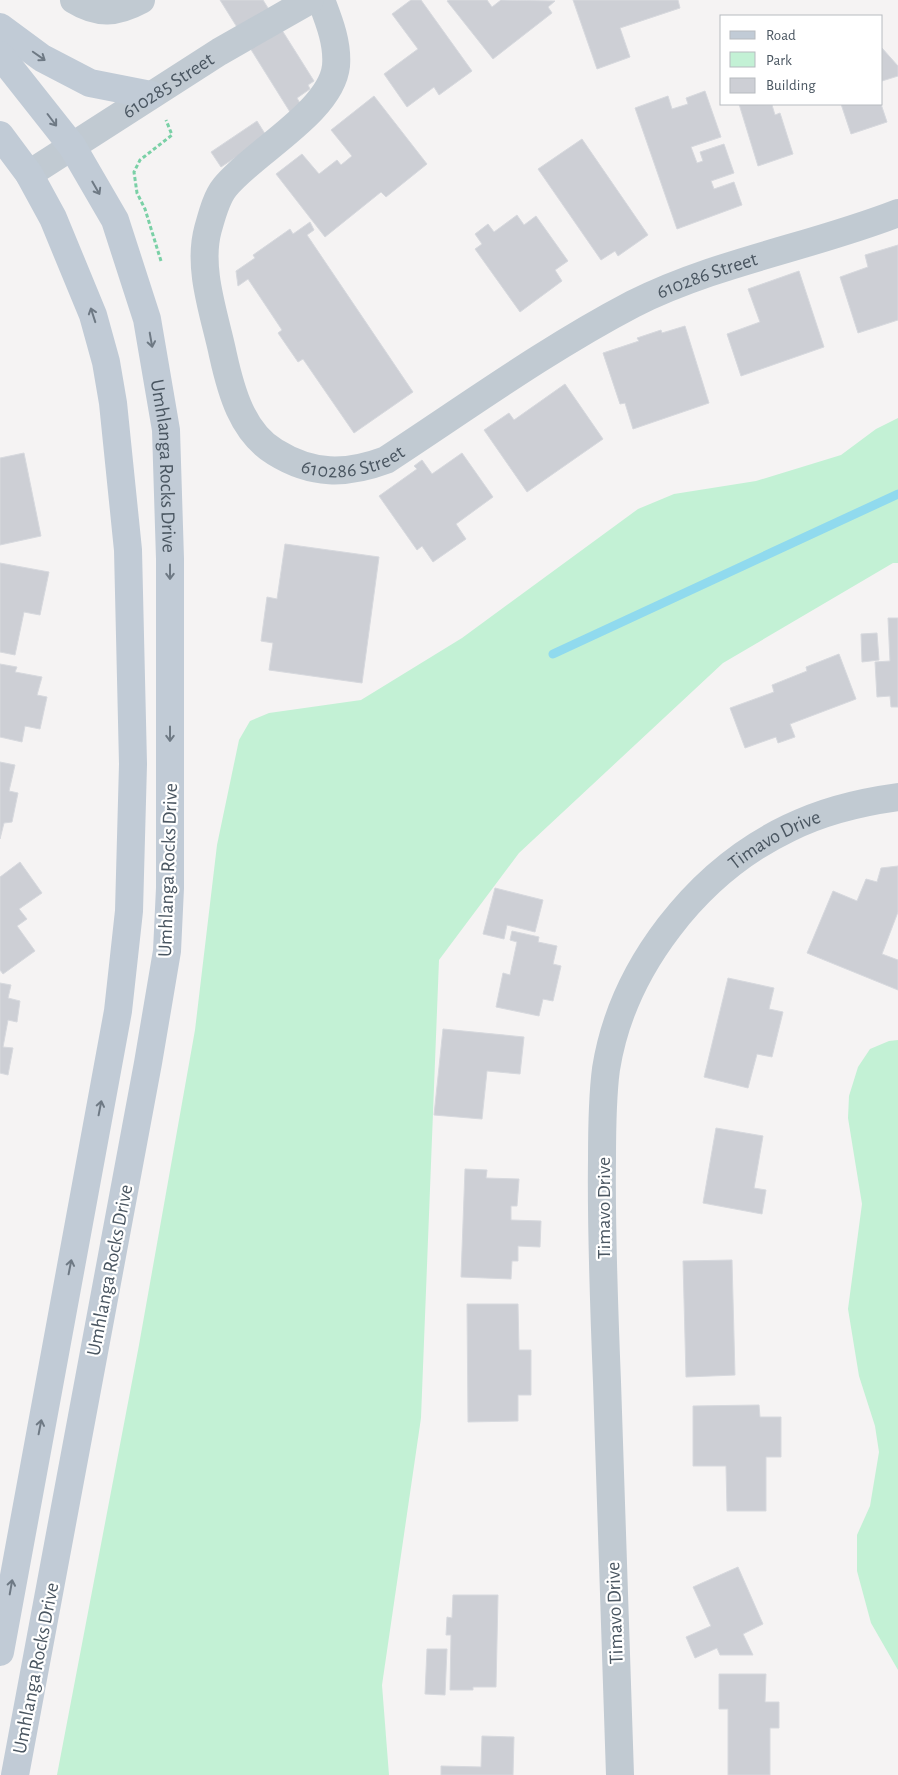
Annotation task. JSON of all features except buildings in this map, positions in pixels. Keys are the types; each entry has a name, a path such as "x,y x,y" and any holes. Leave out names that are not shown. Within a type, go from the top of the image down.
{"main road":[{"path":"0,26 42,58 72,75 90,83 151,95"},
{"name":"Umhlanga Rocks Drive","path":"0,55 72,146 118,229 147,319 166,430 170,559 170,888 167,951 148,1063 15,1775"},
{"name":"Umhlanga Rocks Drive","path":"0,134 29,174 53,218 93,315 106,362 113,403 128,550 133,764 129,911 118,1011 0,1652"}],"street":[{"path":"74,0 101,10 124,9 142,0"},
{"name":"610285 Street","path":"29,174 219,52 310,0"},
{"name":"610286 Street","path":"321,0 331,26 336,52 336,68 324,92 302,117 224,188 207,231 205,252 207,279 227,370 240,411 251,432 264,446 304,466 344,472 361,470 386,460 553,351 634,304 709,273 898,213"},
{"name":"Timavo Drive","path":"620,1775 601,1203 606,1069 612,1045 631,990 648,958 684,909 714,879 766,839 792,826 861,802 898,797"}],"green space":[{"path":"898,418 898,563 893,563 723,663 519,853 439,960 421,1418 382,1685 389,1775 57,1775 139,1345 195,1030 217,845 239,740 250,721 269,713 361,700 462,638 638,509 674,494 756,481 841,455 876,429"},
{"path":"898,1040 898,1670 871,1623 857,1571 857,1535 870,1506 879,1452 875,1426 859,1376 848,1309 862,1204 848,1118 849,1096 858,1067 870,1049 889,1041"}],"waterway":[{"path":"553,654 898,494"}]}
